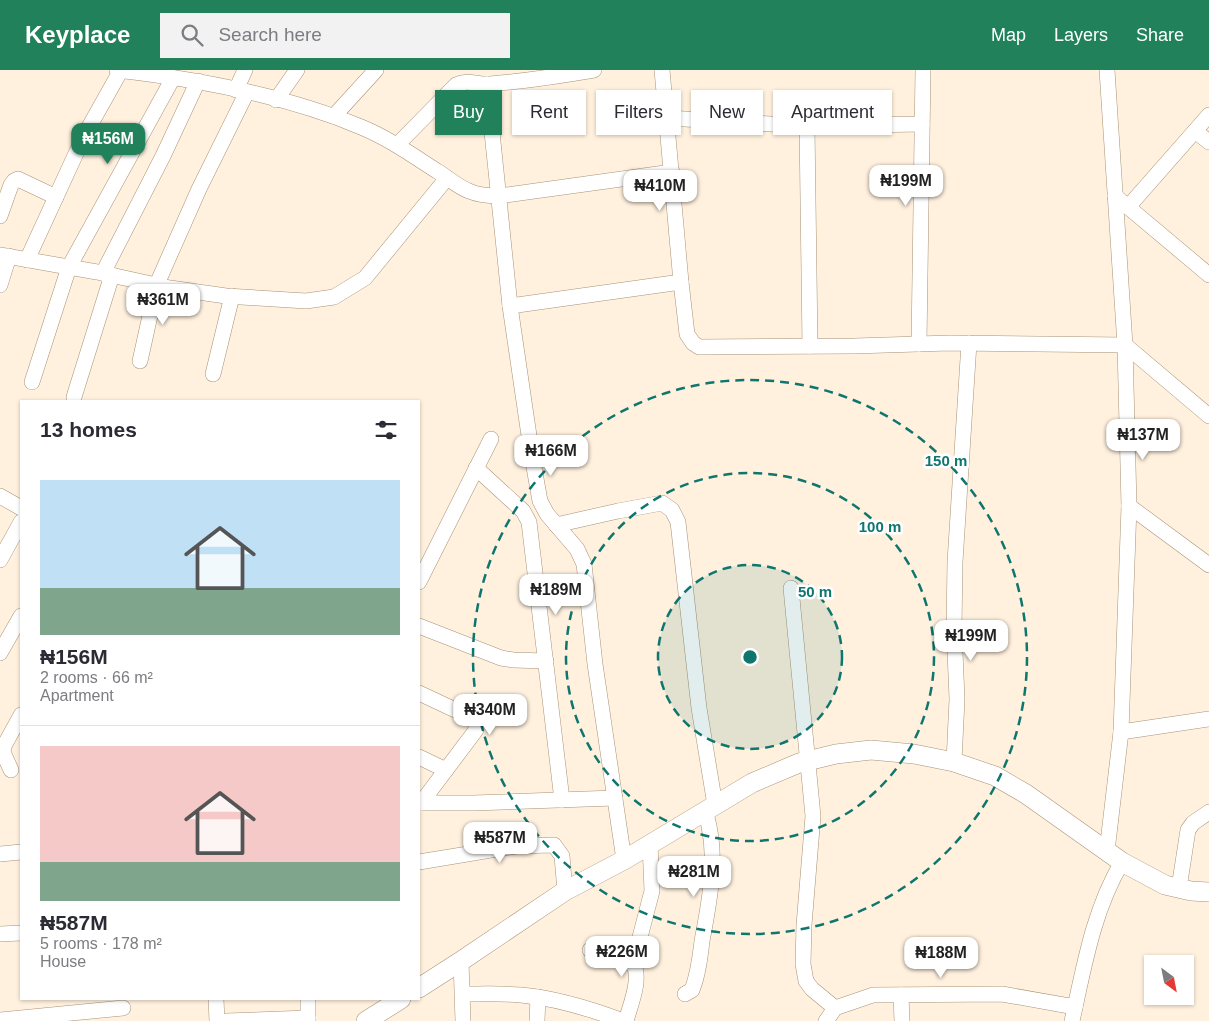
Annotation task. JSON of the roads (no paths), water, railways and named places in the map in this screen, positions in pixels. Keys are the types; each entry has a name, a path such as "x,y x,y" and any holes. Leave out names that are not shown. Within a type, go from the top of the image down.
{"street":[{"path":"117,70 198,81 334,116 397,145 468,191 483,195 499,196 672,172"},
{"path":"27,260 84,136 121,70"},
{"path":"140,361 157,284 241,91 243,70"},
{"path":"276,100 297,70"},
{"path":"334,116 376,70"},
{"path":"397,145 456,85 468,81 487,84 554,73 594,70"},
{"path":"662,70 664,90"},
{"path":"920,344 923,70"},
{"path":"826,1021 836,1008 873,995 1002,994 1074,1014 1094,925 1112,880 1121,732 1129,506 1125,345 1107,70"},
{"path":"32,382 69,267 173,78"},
{"path":"74,397 107,274 198,81"},
{"path":"487,84 510,306 540,501 547,514 582,556 584,564 595,664 624,860"},
{"path":"1128,207 1209,115"},
{"path":"681,119 773,124"},
{"path":"892,125 922,124"},
{"path":"1195,130 1209,142"},
{"path":"669,135 687,334 699,347 970,343 1125,345 1209,416"},
{"path":"807,135 810,346"},
{"path":"0,285 5,256 107,274 170,288 232,296 306,301 334,297 364,278 447,178"},
{"path":"0,216 12,185 18,179 56,196"},
{"path":"1115,196 1209,275"},
{"path":"510,306 681,282"},
{"path":"213,374 232,296"},
{"path":"954,762 957,699 954,628 955,562 970,343"},
{"path":"420,580 491,439"},
{"path":"476,468 523,512 529,522 562,800"},
{"path":"0,496 20,507"},
{"path":"556,525 618,510 662,503 672,510 678,522 710,808 709,823 712,844 708,912 696,977 692,990 685,994"},
{"path":"1129,506 1209,565"},
{"path":"0,560 20,524"},
{"path":"790,588 813,816 804,925 803,964 806,981 812,989 836,1008"},
{"path":"0,653 20,618"},
{"path":"420,626 501,658 546,661"},
{"path":"420,693 468,716 477,725 476,730 420,803"},
{"path":"11,772 3,752 4,746 20,717"},
{"path":"1121,732 1209,720"},
{"path":"420,987 565,891 624,860 752,783 799,763 836,754 871,750 914,754 954,762 995,776 1026,794 1114,857 1165,885 1209,892"},
{"path":"420,757 446,770"},
{"path":"420,803 615,798"},
{"path":"1179,888 1188,830 1193,823 1209,812"},
{"path":"463,994 520,994 538,997 564,1002 625,1021 637,980 637,970 634,964 652,891 650,844"},
{"path":"420,862 516,846 554,845 562,856 565,891"},
{"path":"0,854 20,852"},
{"path":"0,934 20,933"},
{"path":"590,950 634,964"},
{"path":"461,961 463,1021"},
{"path":"901,995 902,1021"},
{"path":"537,1021 538,997"},
{"path":"216,1000 217,1021"},
{"path":"226,1021 308,1019 308,1000"},
{"path":"377,1013 399,1000"},
{"path":"0,1020 123,1009"}]}
